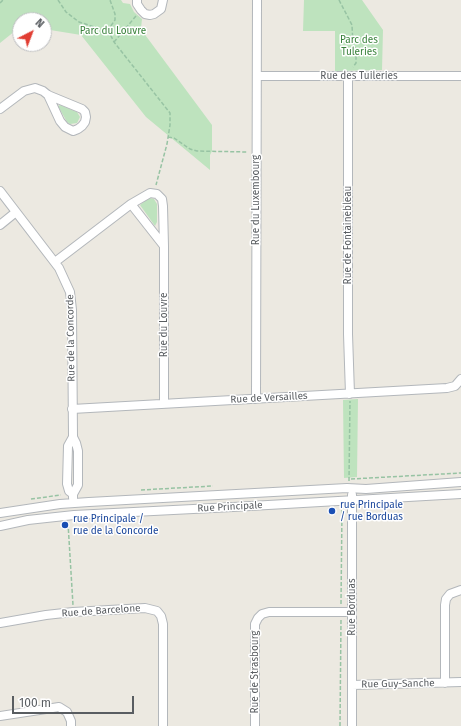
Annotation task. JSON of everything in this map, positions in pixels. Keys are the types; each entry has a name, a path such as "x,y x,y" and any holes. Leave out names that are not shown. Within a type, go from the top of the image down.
{"street":[{"path":"137,0 137,4 141,10 150,15 158,12 163,5 163,0"},
{"name":"Rue du Luxembourg","path":"256,399 257,0"},
{"name":"Rue des Tuileries","path":"257,76 350,74 461,76"},
{"name":"Rue de Fontainebleau","path":"350,74 348,334 350,397"},
{"path":"0,109 24,91 30,88 39,89 48,95 82,108 86,117 82,126 73,131 65,127 60,121 48,95"},
{"name":"Rue de la Concorde","path":"0,191 55,262 69,286 72,299 72,409 73,437 77,447 78,485 73,494 74,515"},
{"name":"Rue du Louvre","path":"55,262 144,195 150,193 157,194 162,199 164,246 164,404"},
{"path":"131,204 164,246"},
{"path":"0,224 16,212"},
{"name":"Rue de Versailles","path":"72,409 256,399 350,397 447,388 455,386 461,379"},
{"name":"Rue Principale","path":"0,513 73,503 352,488 374,489 461,482"},
{"name":"Rue Borduas","path":"352,488 352,726"},
{"name":"Rue Principale","path":"0,526 28,520 74,515 461,494"},
{"name":"Rue Guy-Sanche","path":"445,683 446,599 450,594 461,590"},
{"name":"Rue de Barcelone","path":"0,623 73,612 145,608 157,611 162,616 163,624 163,726"},
{"name":"Rue de Strasbourg","path":"255,726 255,624 258,618 262,614 269,612 351,612"},
{"name":"Rue Guy-Sanche","path":"352,685 461,682"},
{"path":"0,716 59,707 67,712 71,726"}],"path":[{"path":"0,3 3,0"},
{"path":"58,0 66,12 79,22 108,30"},
{"path":"108,30 115,20 110,0"},
{"path":"339,0 352,25 353,45 356,49 356,63 350,74"},
{"path":"114,42 136,15"},
{"path":"108,30 114,42 167,109 171,119 156,187"},
{"path":"168,137 174,138 190,149 197,151 250,152"},
{"path":"350,397 350,480"},
{"name":"Rue Borduas","path":"341,603 342,513"},
{"path":"68,523 73,607"},
{"name":"Rue Borduas","path":"340,726 341,620"}],"green space":[{"name":"Parc du Louvre","path":"0,0 121,0 123,3 130,4 134,12 142,19 141,28 143,32 212,125 210,170 146,117 81,35 52,30 52,12 12,12 12,33 0,43"},
{"name":"Parc des Tuleries","path":"304,0 362,0 383,30 382,70 335,71 335,31 303,31"},
{"path":"60,105 77,112 80,117 77,123 70,124 67,122 58,106"},
{"path":"150,198 154,199 157,204 157,222 155,226 140,205"},
{"path":"358,399 357,477 344,478 343,400"}],"place":[{"name":"rue Principale / rue Borduas","path":"332,511"},
{"name":"rue Principale / rue de la Concorde","path":"65,525"}]}
